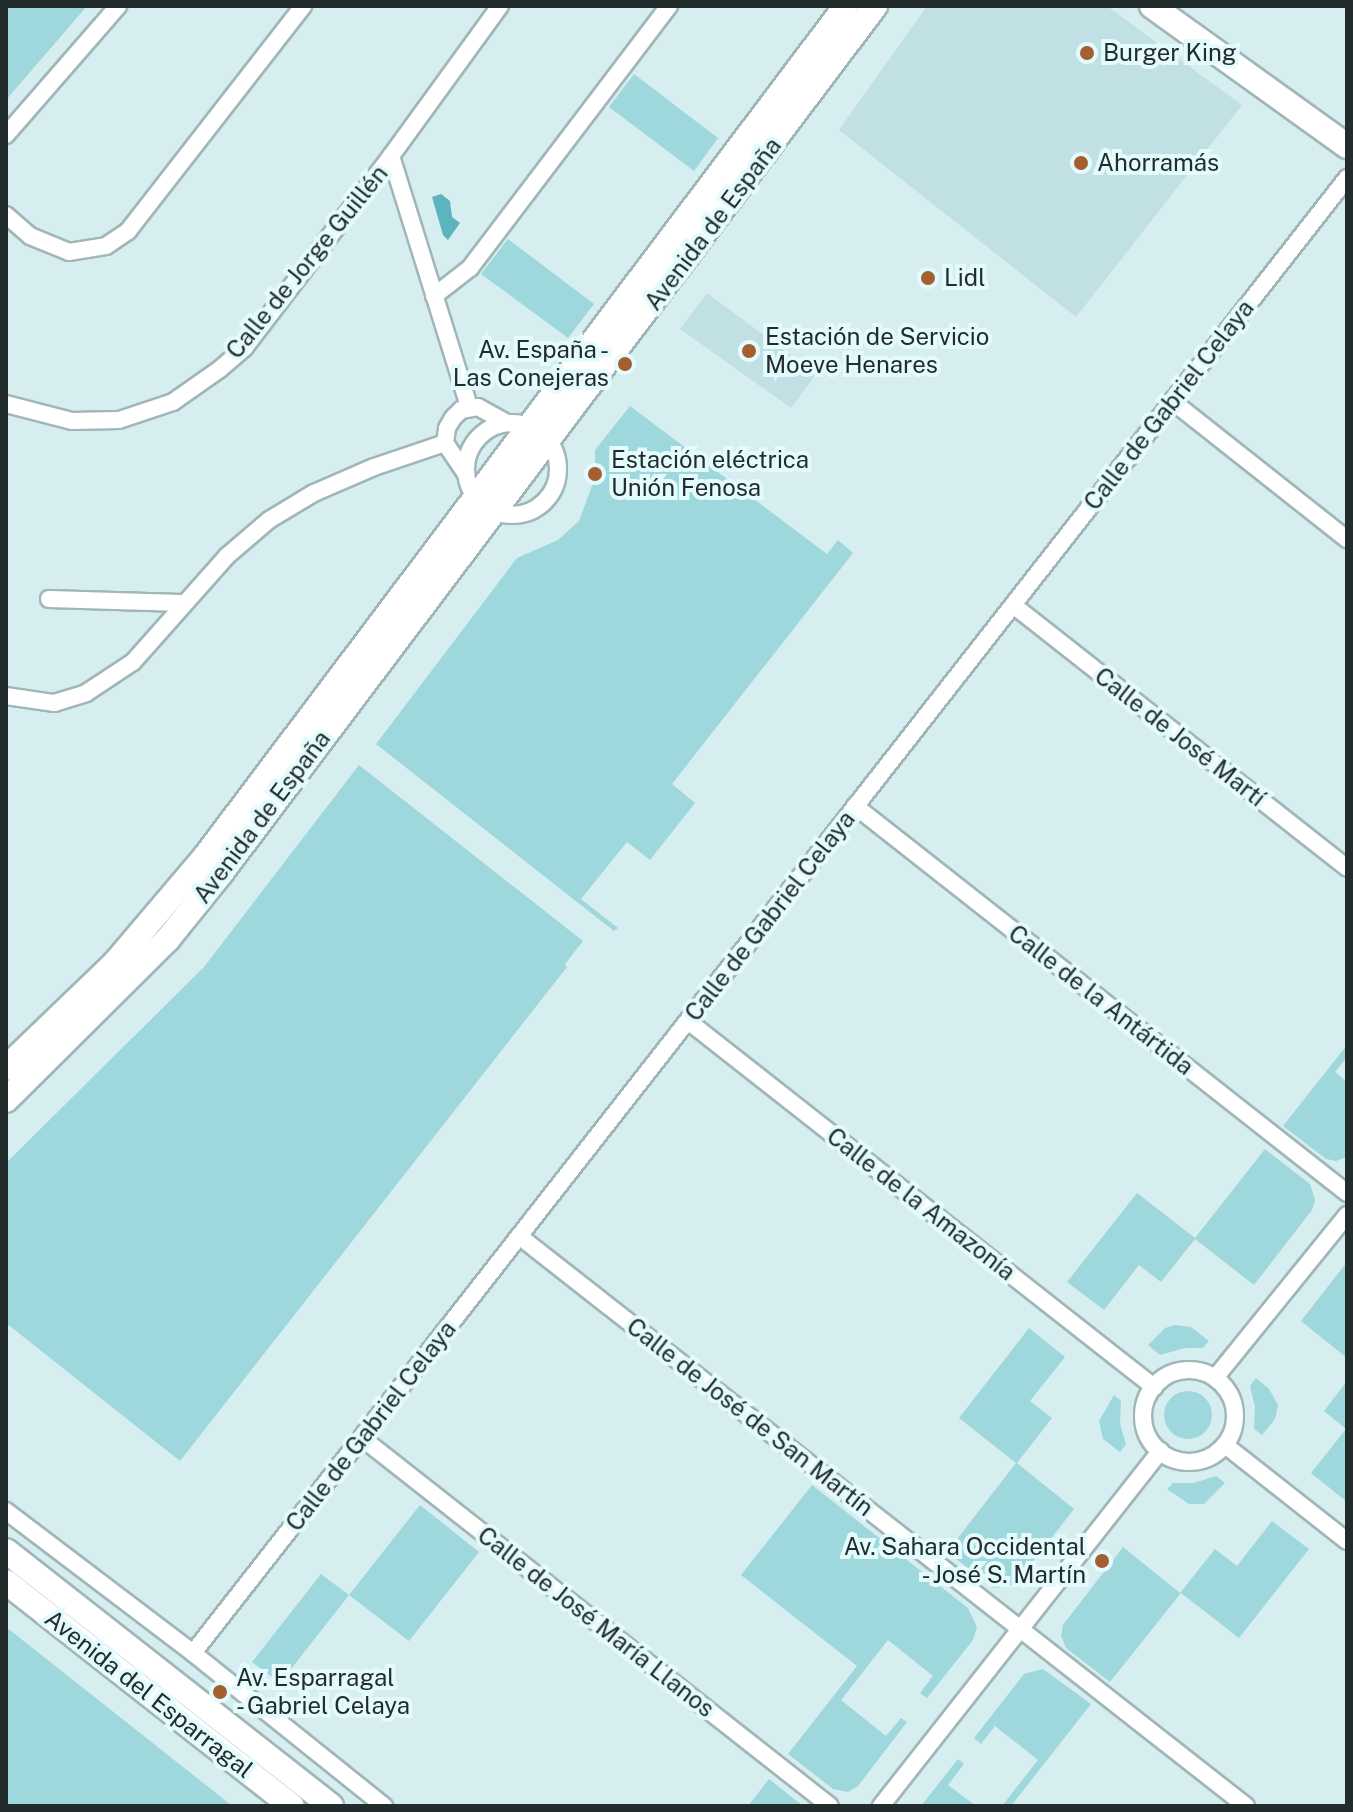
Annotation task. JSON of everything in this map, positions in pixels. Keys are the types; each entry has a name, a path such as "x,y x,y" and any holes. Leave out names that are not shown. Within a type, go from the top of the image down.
{"street":[{"path":"6,135 118,6"},
{"path":"6,215 30,236 69,252 106,246 128,231 303,6"},
{"name":"Calle de Jorge Guillén","path":"6,404 72,421 119,420 173,402 245,347 391,156 500,6"},
{"path":"434,296 470,268 669,6"},
{"name":"Avenida de España","path":"541,434 846,6"},
{"name":"Avenida de España","path":"6,1068 151,924 485,506 875,6"},
{"path":"1152,6 1347,146"},
{"path":"391,156 469,407"},
{"name":"Calle de Gabriel Celaya","path":"193,1653 1347,178"},
{"path":"1172,401 1347,539"},
{"path":"469,407 487,410 507,423 541,434 558,469 554,489 545,502 531,511 514,515 485,506 445,443 447,428 461,410 469,407"},
{"path":"466,474 467,459 481,434 507,423"},
{"path":"6,696 54,703 86,693 133,662 182,603 227,556 269,520 314,493 362,472 445,443"},
{"name":"Avenida de España","path":"6,1100 168,939 485,506"},
{"path":"49,599 182,603"},
{"name":"Calle de José Martí","path":"1013,605 1347,868"},
{"name":"Calle de la Antártida","path":"855,806 1347,1193"},
{"name":"Calle de la Amazonía","path":"688,1021 1154,1387"},
{"path":"1215,1378 1347,1215"},
{"name":"Calle de José de San Martín","path":"519,1236 1246,1806"},
{"path":"1183,1371 1199,1371 1215,1378 1228,1391 1234,1409 1233,1428 1225,1445 1209,1457 1189,1462 1160,1451 1149,1438 1144,1420 1145,1403 1154,1387 1167,1376 1183,1371"},
{"name":"Calle de José María Llanos","path":"362,1438 830,1806"},
{"path":"1225,1445 1347,1541"},
{"path":"881,1806 1160,1451"},
{"path":"6,1511 193,1653 384,1806"},
{"name":"Avenida del Esparragal","path":"6,1551 331,1806"},
{"name":"Avenida del Esparragal","path":"6,1582 292,1806"}],"shaded area":[{"path":"6,6 87,6 6,100"},
{"path":"927,6 1107,6 1242,105 1076,317 839,130"},
{"path":"634,74 718,138 694,171 609,107"},
{"path":"441,194 450,201 452,217 460,223 448,240 443,235 432,197"},
{"path":"508,239 594,304 568,338 481,274"},
{"name":"Estación de Servicio Moeve Henares","path":"707,293 816,374 791,408 680,329"},
{"path":"630,406 827,554 838,540 853,553 672,784 695,803 650,860 627,842 581,899 618,928 614,931 376,744 517,558 558,540 579,521 592,486 605,468 599,464 595,467 595,450"},
{"path":"359,765 583,941 565,964 567,967 180,1461 6,1323 6,1163 204,967"},
{"path":"1347,1045 1347,1057 1335,1072 1347,1082 1347,1157 1336,1161 1326,1159 1283,1126"},
{"path":"1265,1149 1310,1184 1315,1200 1312,1210 1254,1285 1195,1239 1161,1282 1139,1265 1104,1310 1067,1282 1137,1193 1195,1238"},
{"path":"1347,1262 1347,1358 1301,1321"},
{"path":"1175,1325 1191,1327 1209,1341 1203,1348 1185,1348 1160,1355 1148,1345 1165,1328"},
{"path":"1029,1328 1065,1357 1030,1401 1052,1418 1017,1463 1074,1509 1018,1581 1012,1586 994,1588 947,1552 1016,1463 959,1418"},
{"path":"1256,1378 1269,1389 1278,1405 1275,1419 1262,1435 1254,1429 1255,1407 1250,1386"},
{"path":"1347,1381 1347,1502 1311,1473 1346,1429 1324,1411"},
{"path":"1188,1391 1205,1398 1212,1415 1205,1432 1188,1439 1171,1432 1164,1415 1171,1398"},
{"path":"1114,1395 1121,1401 1120,1424 1126,1444 1120,1452 1103,1439 1099,1421"},
{"path":"1216,1476 1225,1483 1204,1504 1189,1504 1167,1489 1173,1483 1194,1483"},
{"path":"812,1485 968,1608 977,1627 973,1640 927,1698 920,1693 933,1676 888,1640 841,1700 886,1736 901,1718 907,1722 858,1786 848,1792 833,1789 788,1754 857,1666 741,1575"},
{"path":"420,1505 479,1552 409,1641 349,1595"},
{"path":"1272,1521 1309,1549 1239,1638 1181,1593 1110,1682 1066,1648 1061,1636 1063,1625 1123,1547 1180,1593 1215,1549 1237,1566"},
{"path":"321,1574 349,1595 280,1683 252,1662"},
{"path":"6,1627 221,1797 232,1806 6,1806"},
{"path":"1043,1669 1091,1704 1011,1806 1002,1806 1038,1760 995,1726 981,1744 974,1738 1024,1674"},
{"path":"958,1759 964,1764 948,1785 976,1806 921,1806"},
{"path":"769,1779 803,1806 748,1806"}],"place":[{"name":"Burger King","path":"1087,53"},
{"name":"Ahorramás","path":"1081,163"},
{"name":"Lidl","path":"928,278"},
{"name":"Estación de Servicio Moeve Henares","path":"749,351"},
{"name":"Av. España - Las Conejeras","path":"625,364"},
{"name":"Estación eléctrica Unión Fenosa","path":"595,474"},
{"name":"Av. Sahara Occidental - José S. Martín","path":"1102,1561"},
{"name":"Av. Esparragal - Gabriel Celaya","path":"220,1692"}]}
